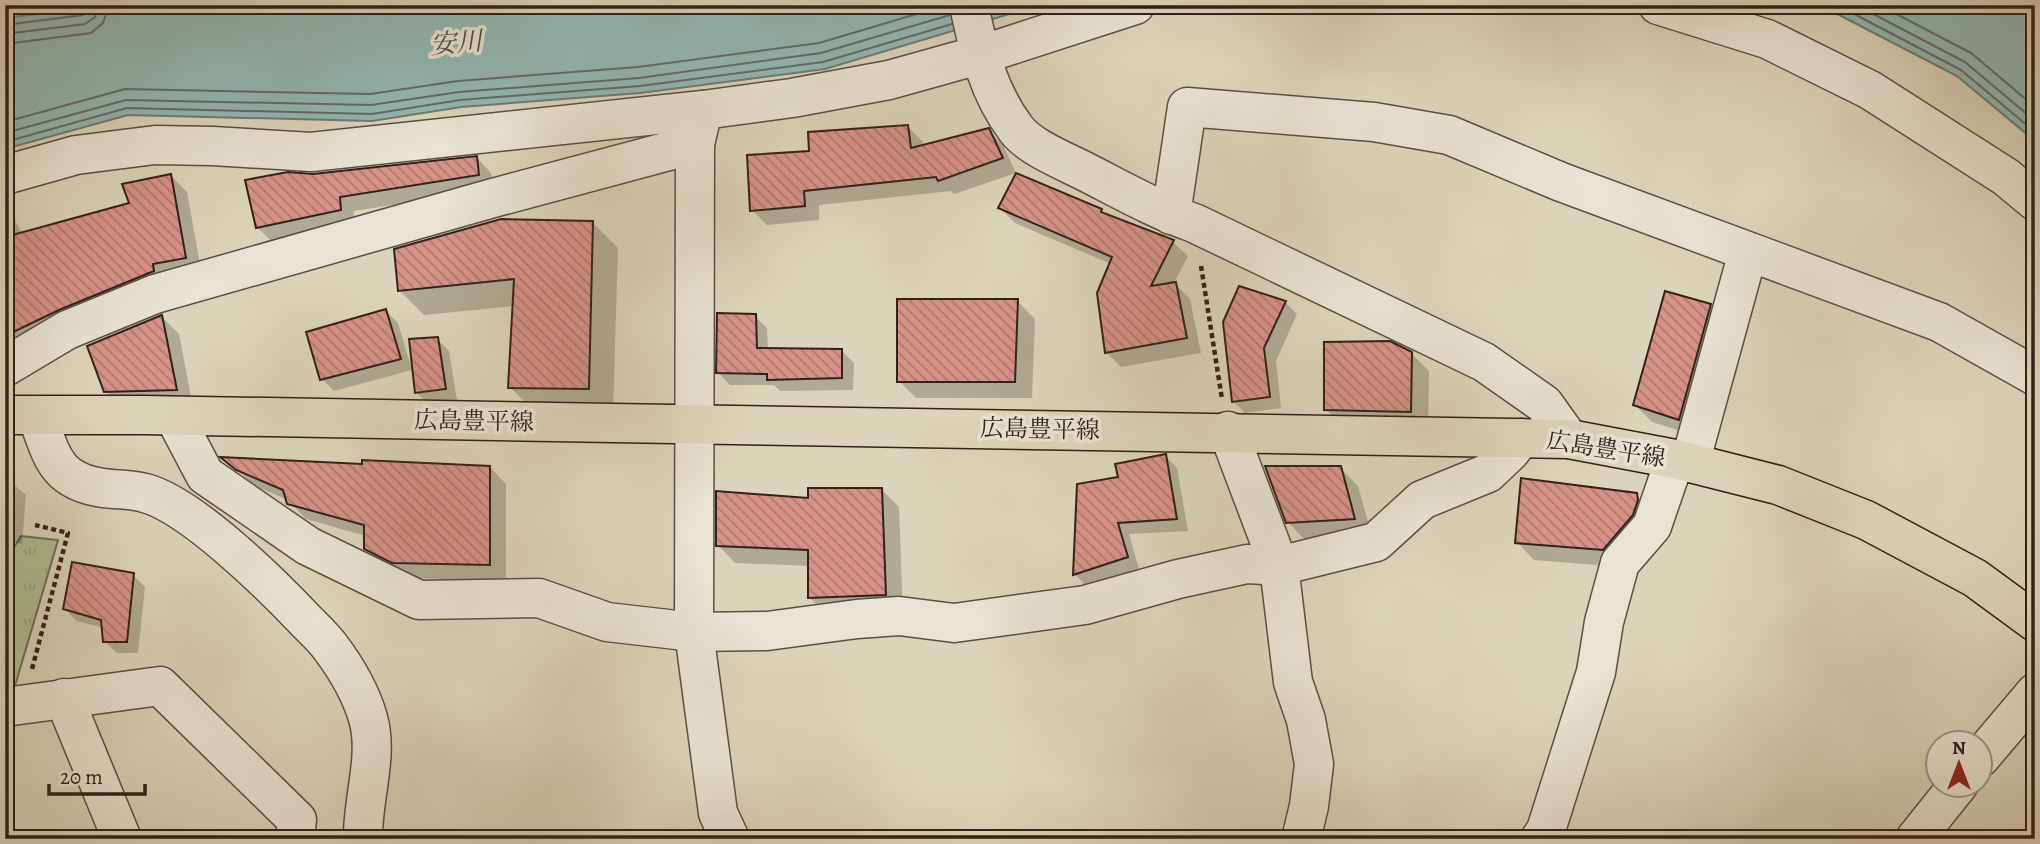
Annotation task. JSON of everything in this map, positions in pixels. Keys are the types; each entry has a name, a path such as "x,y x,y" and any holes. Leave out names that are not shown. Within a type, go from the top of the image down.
{"main road":[{"name":"広島豊平線","path":"21,415 1228,431 1569,439 1683,461 1778,485 1866,520 1975,578 2035,622"}],"street":[{"path":"5,367 67,330 155,295 493,198 792,98 889,80 974,32 1135,5"},
{"path":"1657,5 1767,39 1870,90 2006,177 2035,201"},
{"path":"974,32 994,92 1017,131 1042,149 1182,219 1484,362 1544,404 1569,439"},
{"path":"1182,219 1187,107 1374,122 1449,135 1561,182 1939,322 2035,376"},
{"path":"5,175 76,155 155,145 311,152 699,127"},
{"path":"699,127 693,424 694,632 718,813 730,839"},
{"path":"1540,839 1546,830 1596,672 1604,622 1620,564 1652,526 1683,461 1748,252"},
{"path":"21,415 65,475 99,488 145,493 171,505 215,537 264,579 330,646 354,684 369,719 370,760 362,815 363,839"},
{"path":"174,416 205,475 308,546 419,600 539,598 607,622 694,632 767,631 899,616 954,623 1085,605 1178,579 1247,564 1279,566 1376,542 1422,500 1488,472 1521,438"},
{"path":"1228,431 1279,566 1293,682 1306,720 1314,764 1309,806 1301,839"},
{"path":"14,705 160,686 297,820 295,839"},
{"path":"1994,741 2035,693"},
{"path":"64,698 122,839"},
{"path":"1915,839 1948,798"}],"path":[{"path":"1182,219 1228,431"},
{"path":"14,705 68,533 35,525"}],"green space":[{"path":"21,536 58,540 12,696 5,697 5,562"}],"water":[{"name":"安川","path":"1040,5 825,69 640,93 461,107 372,121 128,115 5,149 5,18 101,6"},
{"path":"1820,5 2018,5 2035,21 2035,141 1957,76"}],"building":[{"path":"908,125 911,148 989,128 1003,158 938,181 936,177 804,191 805,206 750,211 747,155 809,151 808,132"},
{"path":"477,156 479,175 340,197 341,210 256,228 245,180 288,172 313,174"},
{"path":"1016,173 1102,209 1101,212 1174,240 1151,286 1176,282 1187,338 1105,353 1097,293 1112,257 998,208"},
{"path":"171,174 186,258 153,264 154,271 59,310 5,336 5,237 129,203 122,184"},
{"path":"501,219 593,221 589,389 508,388 514,279 398,291 394,249"},
{"path":"1239,286 1286,301 1264,348 1270,397 1232,402 1223,322"},
{"path":"1665,291 1711,304 1679,420 1633,405"},
{"path":"897,299 1018,299 1015,382 897,382"},
{"path":"386,309 401,359 320,380 306,332"},
{"path":"717,313 756,314 757,348 842,349 842,378 767,380 767,374 716,373"},
{"path":"162,315 177,390 104,392 87,346"},
{"path":"438,337 446,389 415,393 409,339"},
{"path":"1390,341 1412,352 1411,412 1324,410 1324,342"},
{"path":"1166,454 1177,519 1118,523 1128,557 1073,575 1077,484 1118,477 1115,464"},
{"path":"220,457 362,464 362,460 490,466 490,565 392,563 364,549 364,525 287,504 283,490 236,470"},
{"path":"1265,466 1341,466 1355,519 1286,523"},
{"path":"1521,478 1637,493 1638,500 1633,515 1603,550 1515,543"},
{"path":"808,488 882,488 886,595 808,598 808,550 716,546 716,491 808,498"},
{"path":"72,562 134,573 127,642 103,642 101,620 63,609"}]}
